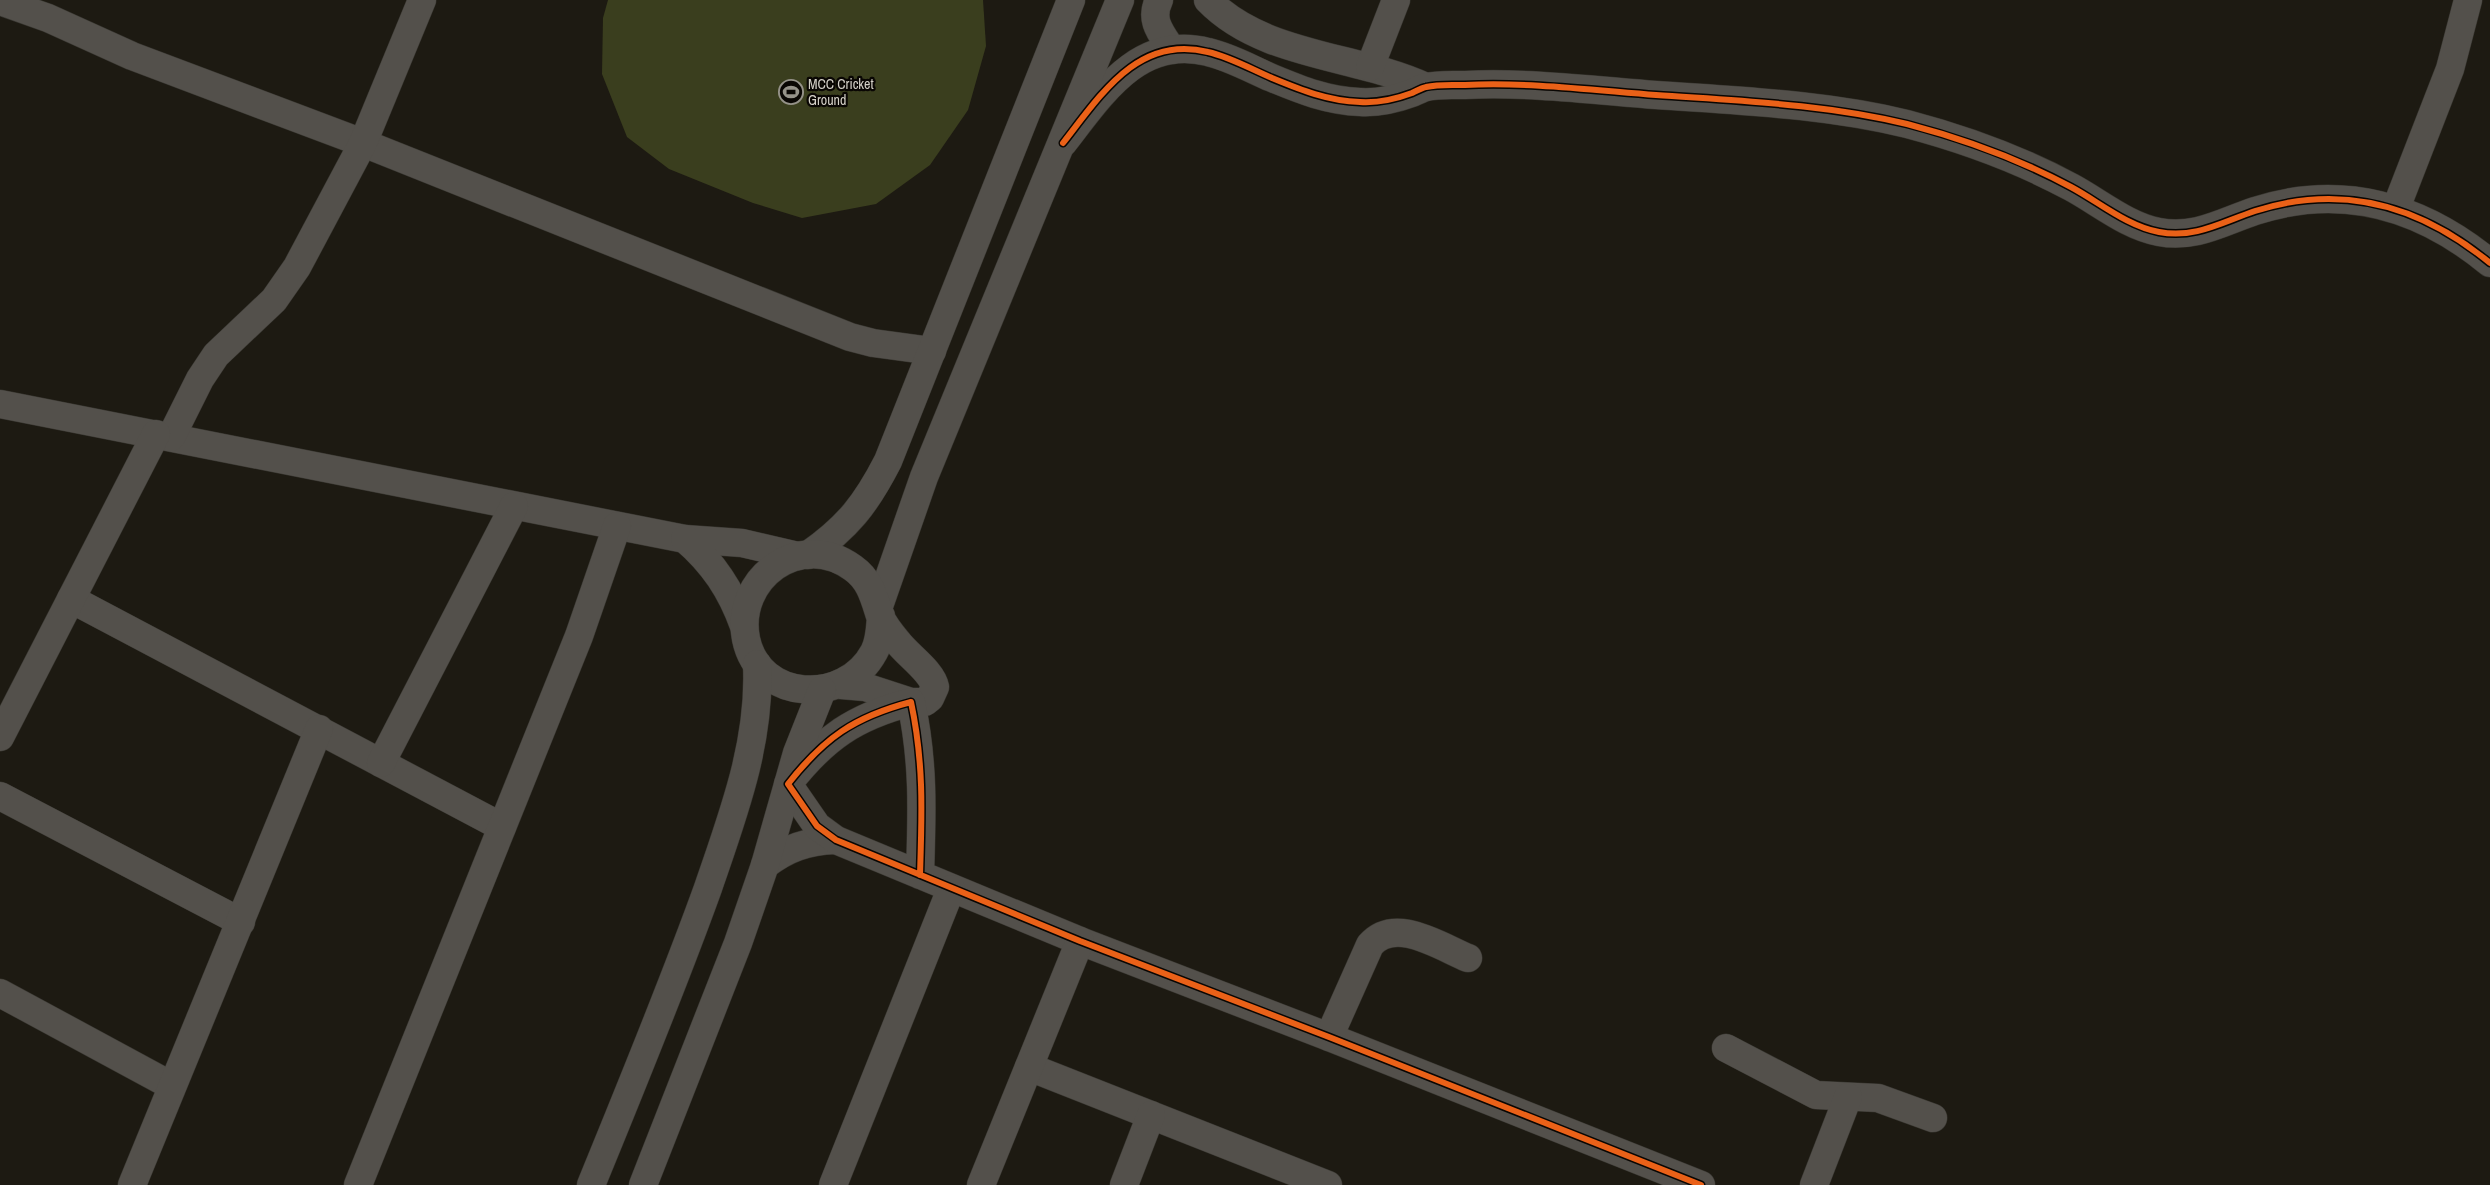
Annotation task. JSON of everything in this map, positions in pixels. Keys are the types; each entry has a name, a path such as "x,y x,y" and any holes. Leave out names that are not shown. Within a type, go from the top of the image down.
{"street":[{"path":"0,737 71,599 164,435 216,355 261,313 286,284 363,143 422,0"},
{"path":"744,626 747,602 758,581 776,565 803,555 836,536 856,514 874,488 888,461 1071,0"},
{"path":"643,1185 710,1018 765,865 797,753 832,687 854,676 866,665 874,651 879,636 879,611 924,477 1063,143 1120,0"},
{"path":"1159,0 1154,18 1157,27 1172,50"},
{"path":"1208,0 1229,18 1268,37 1318,54 1398,75 1426,87"},
{"path":"1370,67 1396,0"},
{"path":"2396,208 2450,69 2468,0"},
{"path":"0,1 48,18 132,56 363,143 850,337 873,343 932,351"},
{"path":"1063,143 1108,84 1122,72 1154,55 1172,50 1208,52 1308,93 1348,101 1380,101 1426,87 1499,84 1797,105 1869,116 1940,134 2007,157 2071,187 2131,222 2160,233 2199,232 2268,207 2301,201 2339,199 2396,208 2445,231 2490,263"},
{"path":"0,404 685,539 742,543 803,555 832,557 852,568 869,584 879,611 904,651 934,680 934,693 925,702 911,702 881,710 841,730 828,739 807,760 788,784"},
{"path":"381,763 514,506"},
{"path":"358,1185 579,636 617,526"},
{"path":"685,539 701,553 719,575 737,606 748,646 757,664 770,676 786,686 804,690 832,687 865,687 911,702"},
{"path":"71,599 502,827"},
{"path":"591,1185 676,976 746,774 759,691 757,664"},
{"path":"911,702 919,740 923,782 920,875"},
{"path":"132,1185 319,729"},
{"path":"788,784 817,826 836,840 1080,941 1329,1036 1701,1185"},
{"path":"0,796 241,922"},
{"path":"765,865 780,853 798,845 816,841 836,840"},
{"path":"833,1185 951,889"},
{"path":"1329,1036 1370,945 1382,934 1405,932 1468,958"},
{"path":"981,1185 1080,941"},
{"path":"0,993 172,1086"},
{"path":"1726,1048 1808,1092 1825,1096 1885,1100 1934,1118"},
{"path":"1029,1067 1152,1115 1271,1174 1328,1185"},
{"path":"1814,1185 1848,1097"},
{"path":"1124,1185 1152,1115"}],"green space":[{"name":"MCC Cricket Ground","path":"608,0 983,0 986,46 968,110 930,165 876,204 802,218 753,203 669,169 627,137 602,74 603,18"}],"cycle path":[{"path":"1063,143 1091,106 1123,73 1141,60 1161,52 1183,49 1216,54 1304,91 1337,100 1373,102 1406,95 1435,85 1489,84 1560,87 1751,102 1814,108 1876,117 1949,136 2031,167 2071,187 2124,219 2159,232 2172,234 2196,231 2255,211 2287,203 2319,199 2349,200 2379,205 2408,214 2464,243 2490,263"},
{"path":"920,875 921,852 920,767 911,702 873,715 842,731 814,754 788,784 817,826 836,840 1080,941 1329,1037 1701,1185"}],"place":[{"name":"MCC Cricket Ground","path":"791,92"}]}
